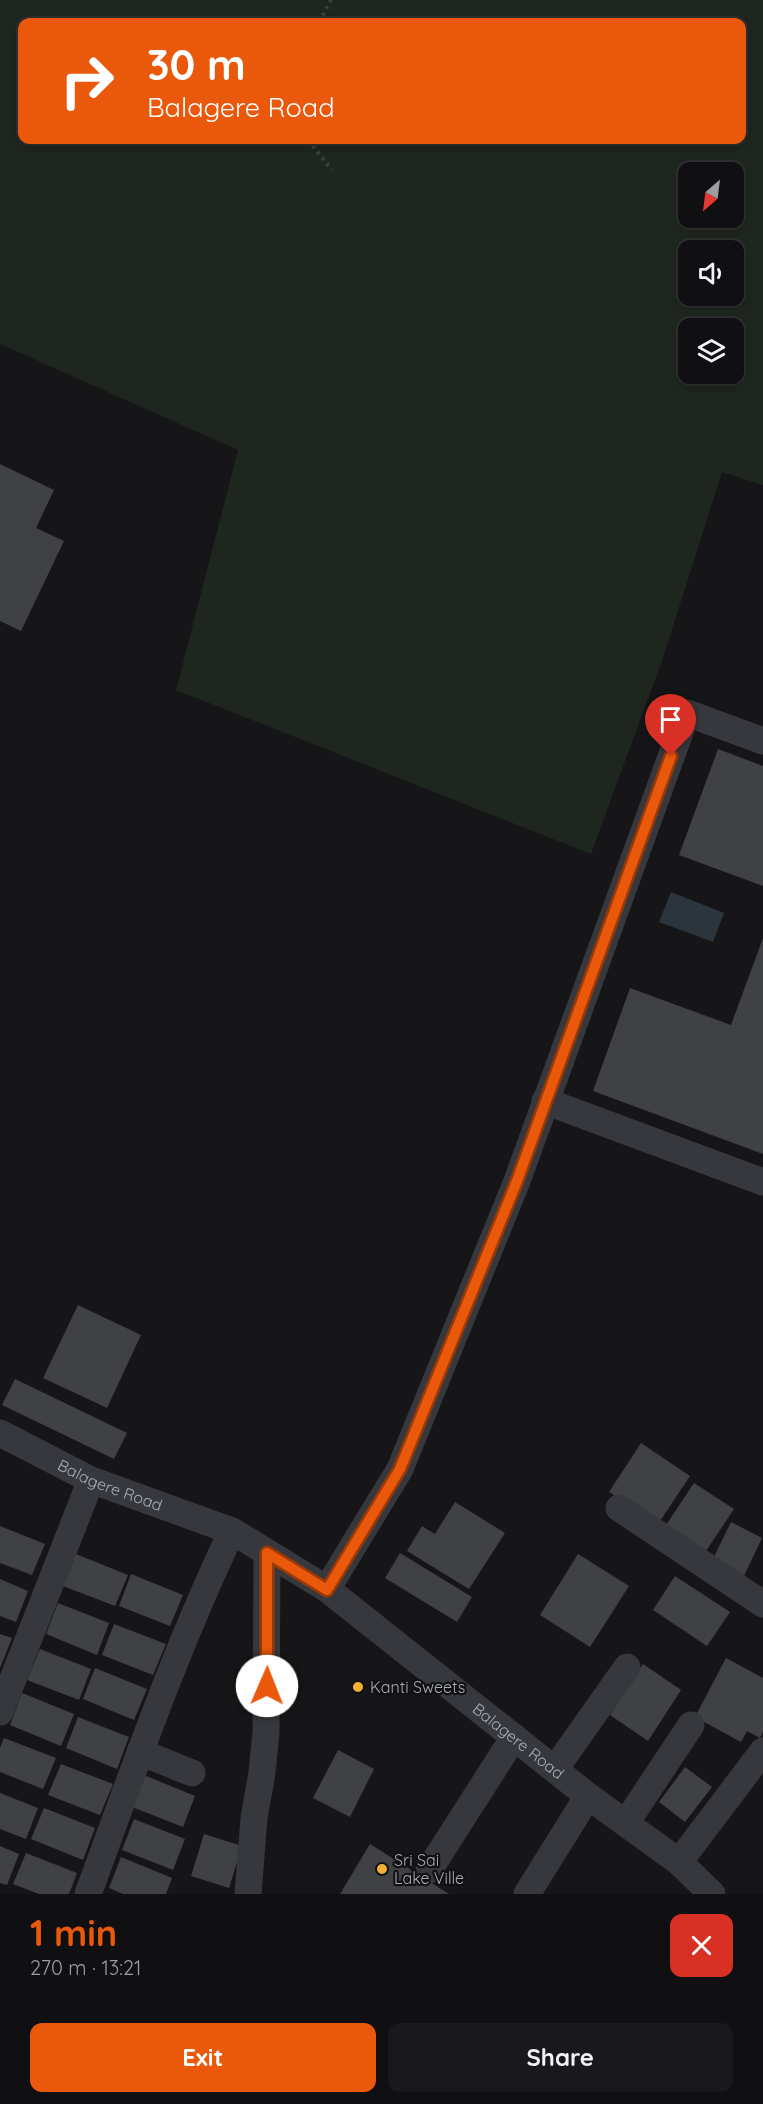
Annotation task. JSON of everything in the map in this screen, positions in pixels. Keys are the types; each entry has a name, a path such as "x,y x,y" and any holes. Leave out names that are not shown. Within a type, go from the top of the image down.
{"street":[{"path":"327,1590 400,1469 517,1181 687,713 763,741"},
{"path":"545,1101 763,1182"},
{"name":"Balagere Road","path":"0,1434 91,1480 232,1531 327,1590 588,1796 679,1862 712,1894"},
{"path":"0,1712 91,1480"},
{"path":"619,1508 763,1604"},
{"path":"88,1894 140,1752 206,1584 232,1531"},
{"path":"248,1894 254,1818 266,1732 267,1553"},
{"path":"555,1769 627,1667"},
{"path":"626,1823 691,1725"},
{"path":"429,1870 514,1737"},
{"path":"679,1862 763,1751"},
{"path":"140,1752 192,1773"},
{"path":"527,1894 588,1796"}],"path":[{"path":"321,18 331,0"},
{"path":"311,144 332,170"}],"shaded area":[{"path":"0,0 763,0 763,485 722,472 663,658 591,854 176,690 238,450 0,344"},
{"path":"671,892 724,913 713,942 659,922"}],"building":[{"path":"0,464 54,490 36,528 64,541 21,631 0,621"},
{"path":"718,749 763,766 763,886 679,855"},
{"path":"763,938 763,1154 593,1091 630,988 731,1025"},
{"path":"78,1305 141,1335 107,1408 43,1378"},
{"path":"15,1379 127,1433 114,1459 2,1405"},
{"path":"641,1443 690,1476 658,1524 609,1492"},
{"path":"694,1483 734,1509 702,1557 662,1531"},
{"path":"455,1502 505,1533 469,1589 407,1551 422,1526 435,1534"},
{"path":"731,1522 762,1538 742,1580 710,1565"},
{"path":"0,1526 45,1544 32,1575 0,1563"},
{"path":"400,1553 472,1597 457,1622 385,1578"},
{"path":"76,1554 128,1575 115,1606 63,1586"},
{"path":"578,1554 629,1586 590,1647 540,1615"},
{"path":"131,1574 183,1595 170,1626 119,1606"},
{"path":"675,1576 730,1612 707,1646 653,1610"},
{"path":"0,1579 28,1591 16,1622 0,1616"},
{"path":"58,1603 109,1623 97,1655 46,1634"},
{"path":"114,1624 166,1644 153,1675 102,1655"},
{"path":"0,1634 12,1638 0,1668"},
{"path":"40,1649 91,1669 79,1700 27,1680"},
{"path":"726,1658 763,1678 763,1732 760,1738 747,1731 741,1742 695,1717"},
{"path":"643,1664 681,1690 648,1741 610,1715"},
{"path":"95,1668 147,1689 134,1720 83,1699"},
{"path":"22,1693 74,1714 61,1746 10,1725"},
{"path":"78,1717 129,1737 117,1769 66,1748"},
{"path":"4,1738 56,1758 43,1789 0,1772 0,1748"},
{"path":"338,1750 374,1769 350,1817 313,1798"},
{"path":"61,1764 113,1784 100,1815 48,1795"},
{"path":"685,1767 712,1787 685,1822 659,1802"},
{"path":"144,1775 195,1796 183,1827 132,1807"},
{"path":"0,1793 38,1808 26,1839 0,1829"},
{"path":"44,1808 95,1828 83,1860 31,1839"},
{"path":"134,1819 185,1839 173,1870 122,1850"},
{"path":"204,1834 242,1846 229,1888 191,1876"},
{"name":"Sri Sai Lake Ville","path":"370,1844 449,1894 340,1894"},
{"path":"0,1846 19,1854 7,1885 0,1883"},
{"path":"26,1853 77,1873 69,1894 39,1894 13,1884"},
{"path":"121,1857 172,1878 166,1894 123,1894 109,1888"}],"place":[{"name":"Kanti Sweets","path":"358,1687"},
{"name":"Sri Sai Lake Ville","path":"382,1869"}],"route":[{"path":"267,1686 267,1553 327,1590 400,1469 517,1181 671,756"}]}
